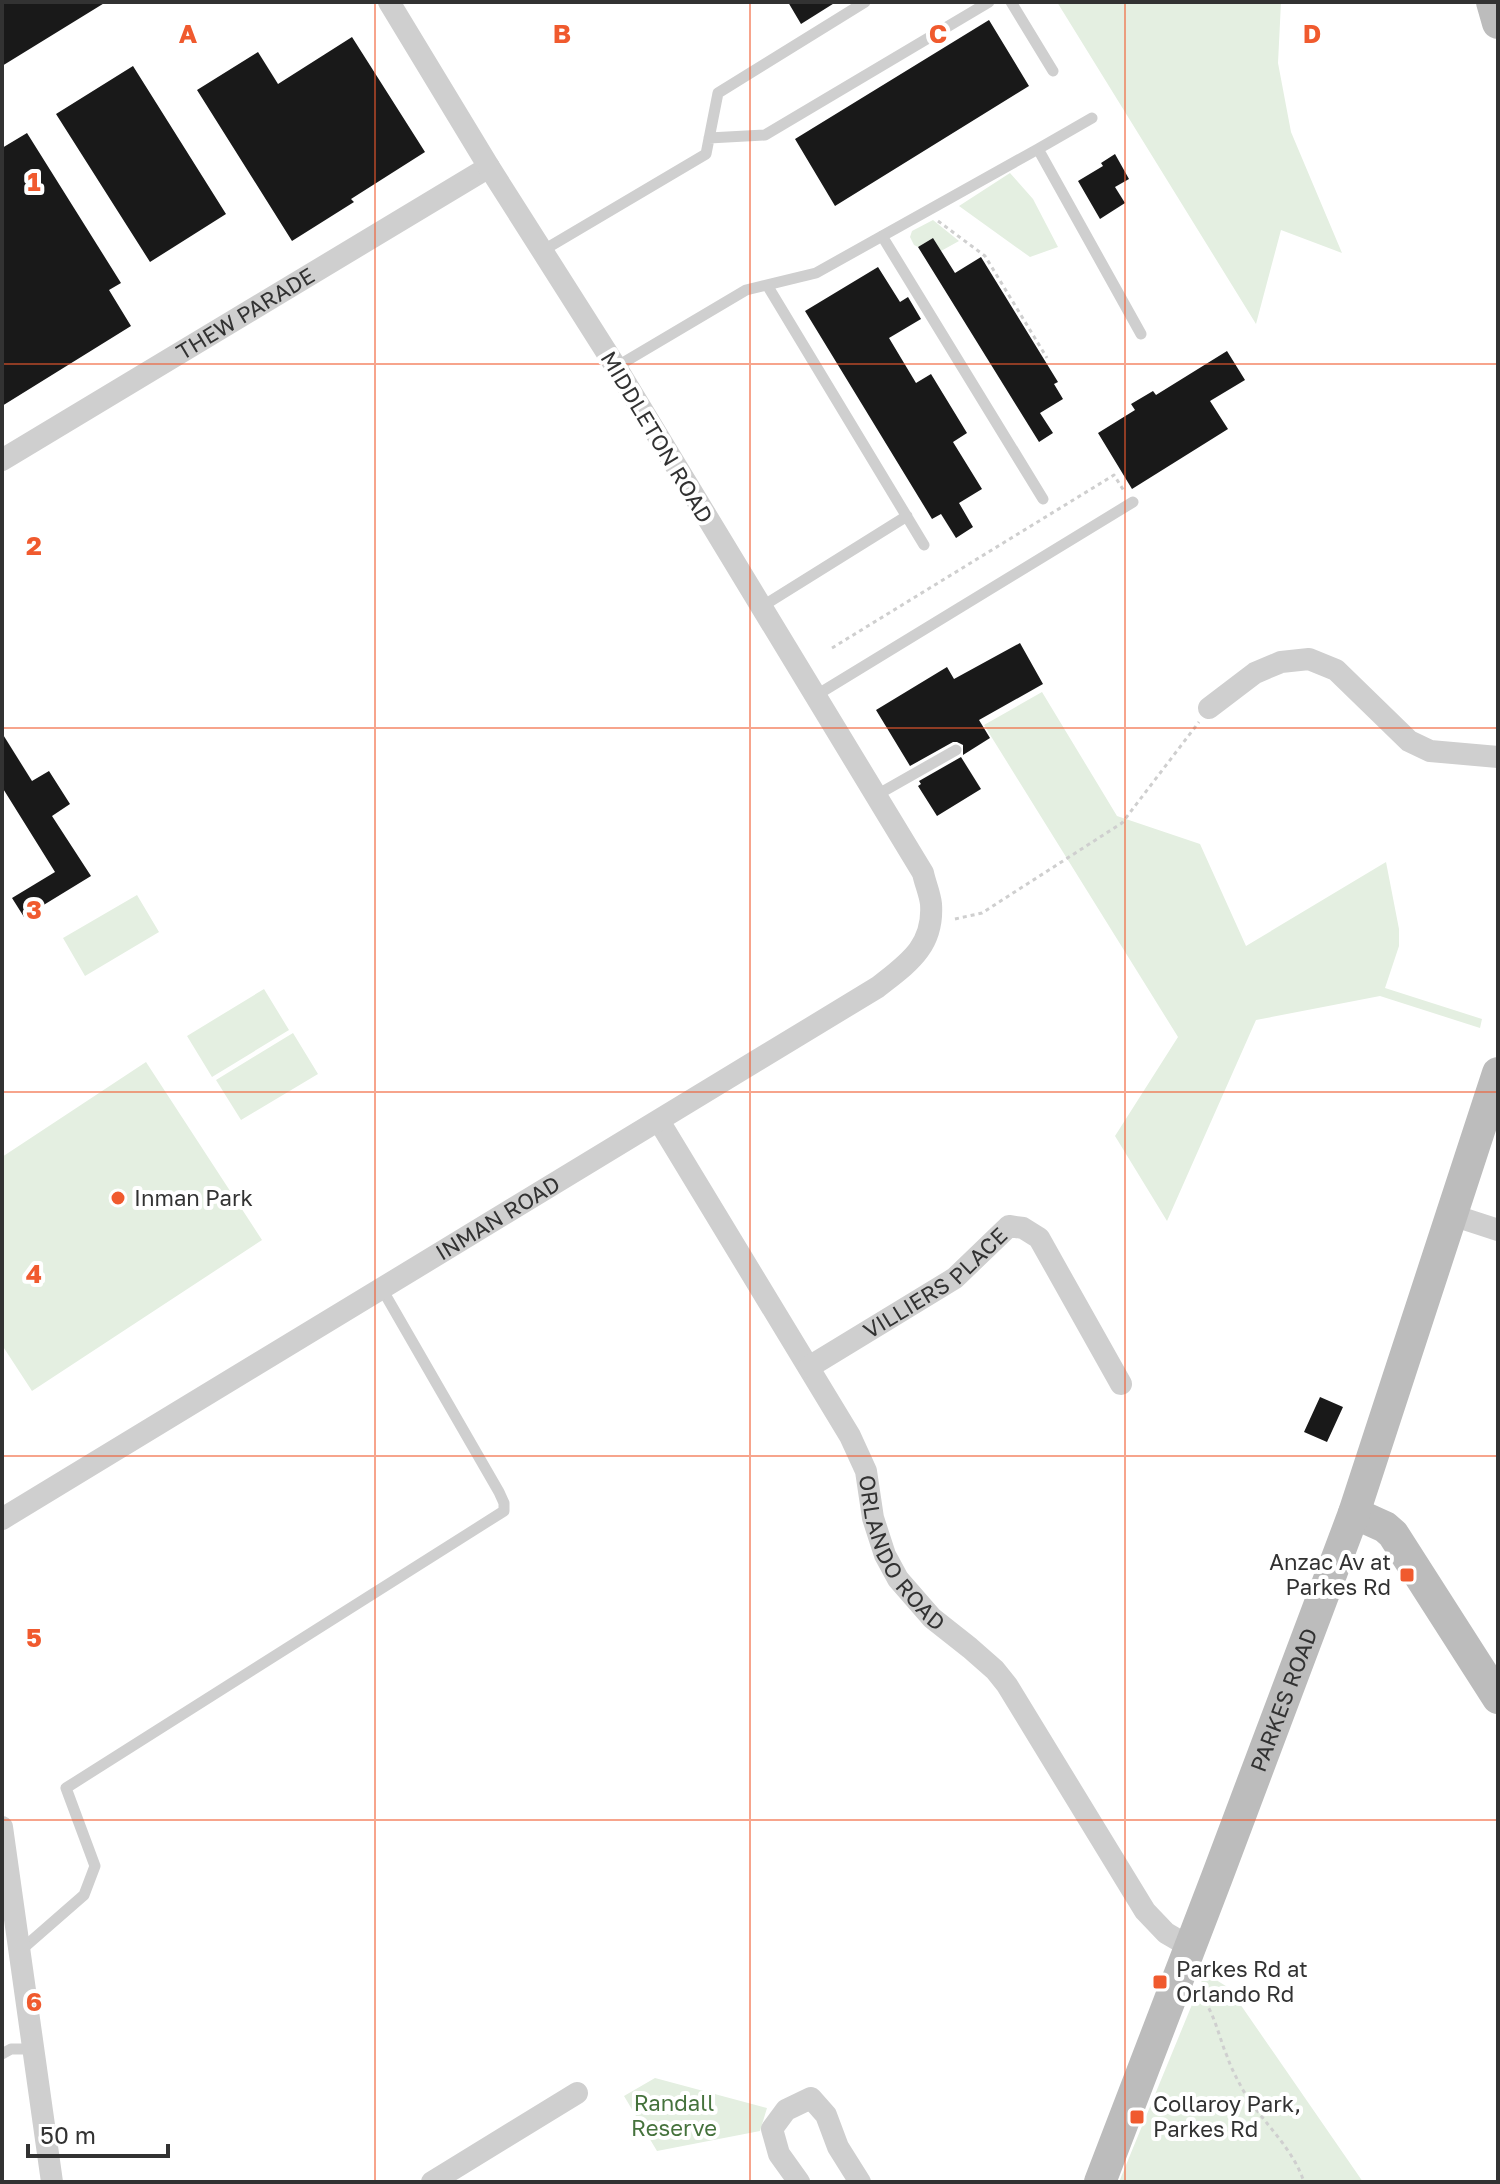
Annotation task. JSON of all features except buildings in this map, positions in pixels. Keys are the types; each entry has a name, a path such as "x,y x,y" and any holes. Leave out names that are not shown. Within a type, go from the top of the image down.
{"street":[{"name":"MIDDLETON ROAD","path":"389,2 616,367 923,873"},
{"path":"1492,2 1498,23"},
{"name":"THEW PARADE","path":"2,460 489,167"},
{"path":"1209,708 1255,673 1281,662 1309,659 1336,670 1409,741 1430,751 1498,757"},
{"name":"INMAN ROAD","path":"2,1519 878,987 911,961 924,945 931,904 923,873"},
{"name":"PARKES ROAD","path":"1100,2182 1354,1513 1498,1073"},
{"name":"ORLANDO ROAD","path":"659,1121 850,1436 866,1471 873,1518 885,1555 898,1579 932,1618 995,1670 1145,1911 1166,1933 1190,1947"},
{"path":"1452,1215 1498,1230"},
{"name":"VILLIERS PLACE","path":"809,1367 955,1278 1009,1226 1023,1228 1039,1238 1121,1384"},
{"path":"1354,1513 1393,1534 1497,1693"},
{"path":"2,1827 52,2182"},
{"path":"432,2182 577,2093"},
{"path":"799,2182 779,2154 772,2129 786,2110 811,2098 826,2115 838,2147 860,2182"}],"lane":[{"path":"542,251 706,154 718,93 865,2"},
{"path":"709,138 765,135 989,2"},
{"path":"1011,2 1053,71"},
{"path":"616,367 746,290 816,273 1092,118"},
{"path":"1038,149 1141,334"},
{"path":"882,236 1043,499"},
{"path":"767,285 924,545"},
{"path":"815,697 1130,498"},
{"path":"760,608 907,516"},
{"path":"875,796 956,750"},
{"path":"19,1951 84,1895 95,1866 66,1788 504,1511 499,1492 382,1289"},
{"path":"2,2054 11,2049 33,2049"}],"path":[{"path":"932,217 985,256 1047,358"},
{"path":"832,648 1114,475 1130,498"},
{"path":"955,919 982,913 1122,823 1209,708"},
{"path":"1198,1991 1211,2008 1227,2058 1245,2093 1276,2133 1304,2182"}],"green space":[{"path":"1057,2 1281,2 1278,63 1291,132 1342,253 1281,230 1256,324"},
{"path":"1010,173 1033,199 1058,247 1030,257 959,206"},
{"path":"933,220 959,241 941,251 933,238 918,247 914,245 910,237 912,231"},
{"path":"1042,692 1117,816 1200,844 1246,946 1386,862 1399,929 1399,946 1385,988 1482,1019 1480,1028 1380,996 1256,1020 1167,1221 1115,1136 1178,1037 984,725"},
{"path":"137,895 159,932 85,976 63,938"},
{"path":"264,989 289,1030 212,1077 187,1036"},
{"path":"293,1033 318,1074 241,1120 216,1080"},
{"name":"Inman Park","path":"146,1062 262,1240 32,1391 2,1345 2,1157"},
{"path":"1205,1973 1229,1988 1363,2182 1119,2182"},
{"name":"Randall Reserve","path":"655,2078 767,2108 760,2131 657,2151 624,2096"}],"place":[{"name":"Inman Park","path":"118,1198"},
{"name":"Anzac Av at Parkes Rd","path":"1407,1575"},
{"name":"Parkes Rd at Orlando Rd","path":"1160,1982"},
{"name":"Collaroy Park, Parkes Rd","path":"1137,2117"}]}
